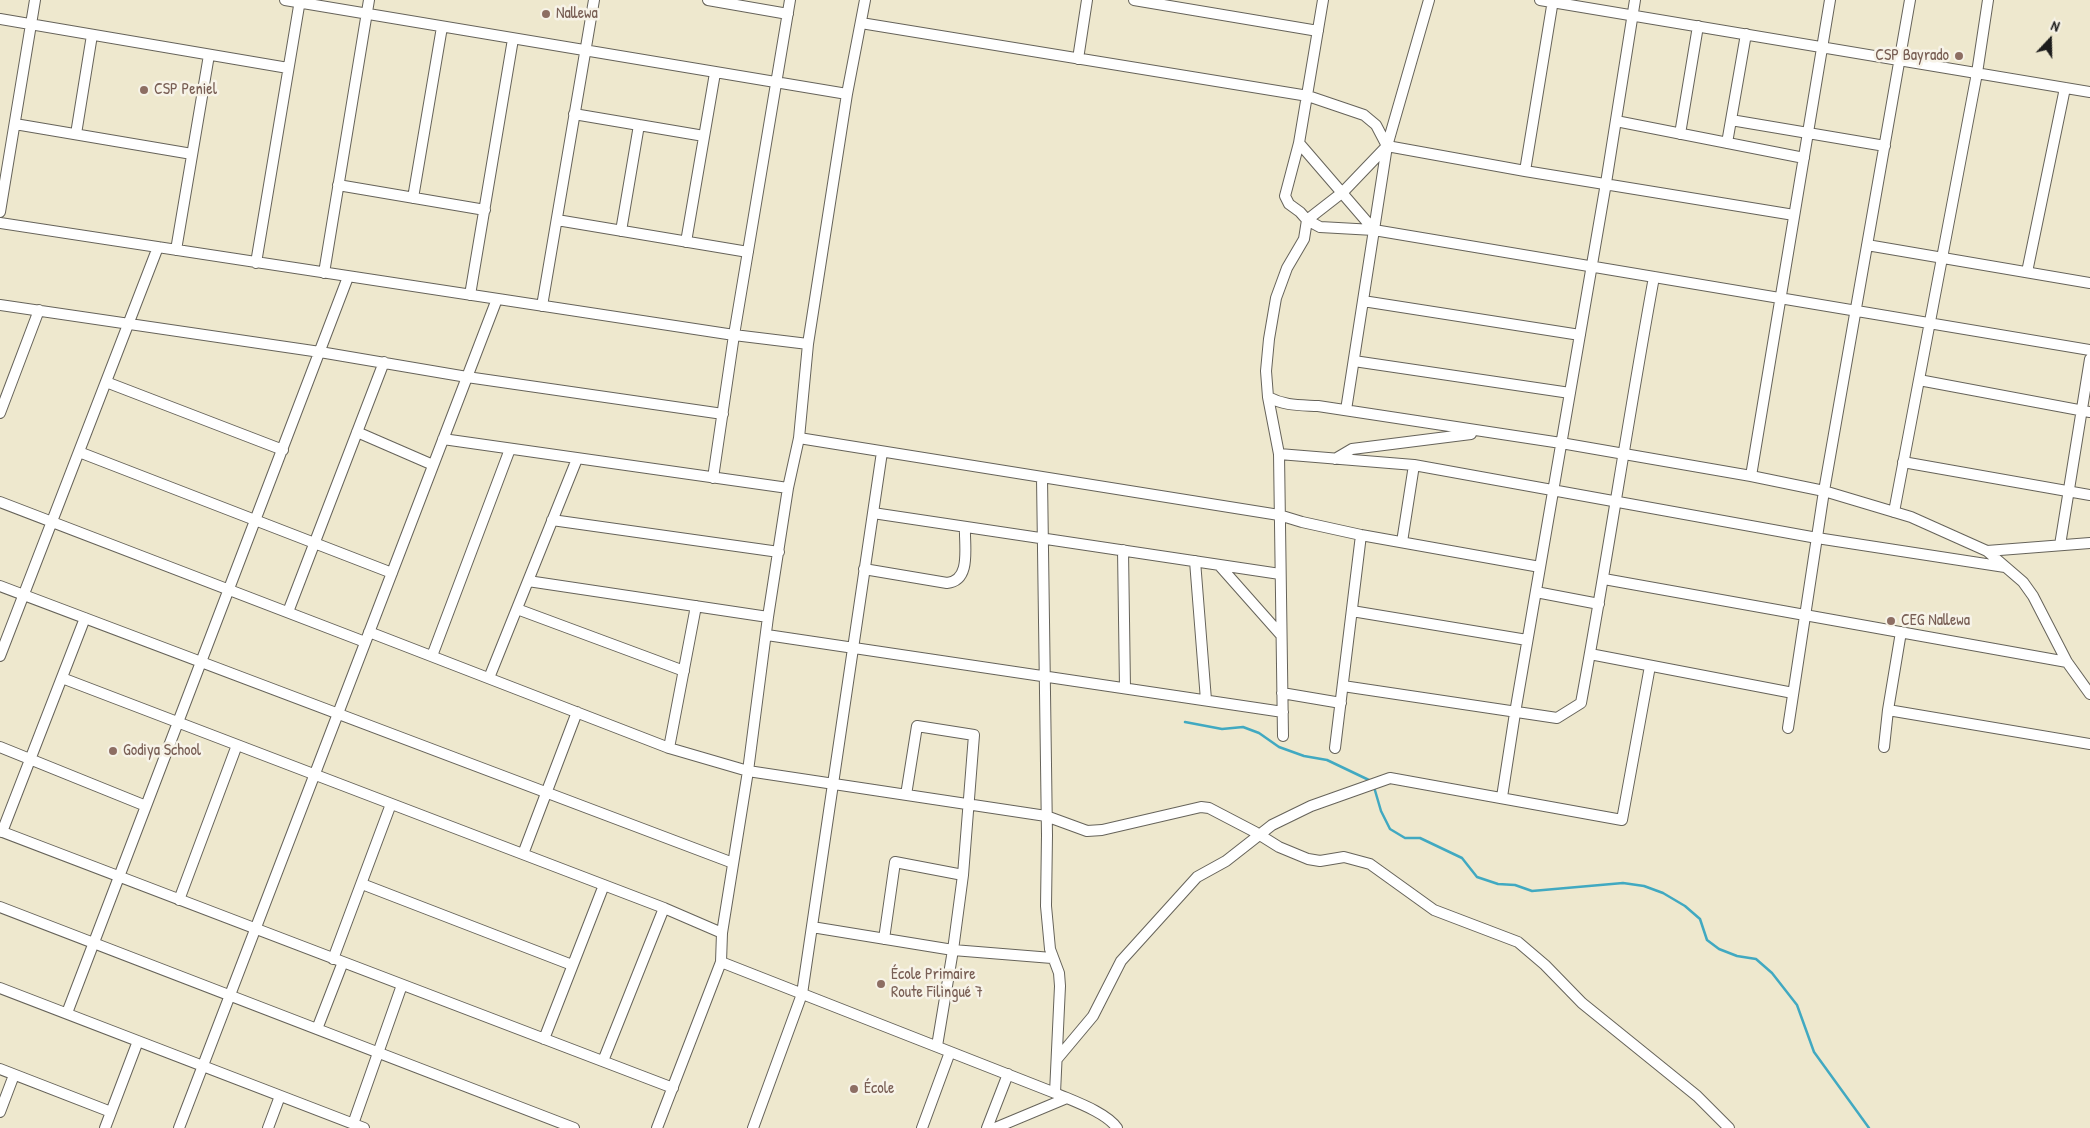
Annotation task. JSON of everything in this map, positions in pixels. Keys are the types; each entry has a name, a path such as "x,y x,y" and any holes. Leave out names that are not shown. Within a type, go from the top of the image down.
{"street":[{"path":"0,212 36,0"},
{"path":"284,0 300,1 442,27 847,94"},
{"path":"324,273 369,0"},
{"path":"542,306 594,0"},
{"path":"708,0 788,14"},
{"path":"713,478 734,336 790,0"},
{"path":"658,1128 721,962 722,932 768,635 768,618 788,488 799,438 808,344 847,94 866,0"},
{"path":"1078,58 1087,0"},
{"path":"1134,0 1318,31"},
{"path":"1323,0 1299,143 1285,196 1289,204 1307,220 1320,227 1374,230 2090,350"},
{"path":"1346,410 1387,146 1429,0"},
{"path":"1540,0 2090,92"},
{"path":"1502,797 1527,640 1592,267 1635,0"},
{"path":"1751,476 1830,0"},
{"path":"1788,728 1824,491 1910,0"},
{"path":"1894,512 1978,73 1988,0"},
{"path":"256,263 300,1"},
{"path":"1525,171 1553,1"},
{"path":"0,19 288,68"},
{"path":"861,22 1308,96 1364,114 1376,126 1387,146"},
{"path":"1680,134 1698,26"},
{"path":"413,198 442,27"},
{"path":"1727,143 1746,34"},
{"path":"76,134 92,35"},
{"path":"470,295 513,39"},
{"path":"176,250 209,55"},
{"path":"686,242 715,73"},
{"path":"2027,272 2065,88"},
{"path":"574,114 704,136"},
{"path":"1731,120 1885,146"},
{"path":"1616,121 1804,158"},
{"path":"15,124 192,154"},
{"path":"621,231 639,125"},
{"path":"1299,143 1374,230"},
{"path":"1387,146 1525,171 1794,215"},
{"path":"1283,736 1278,454 1268,396 1266,371 1276,298 1286,268 1304,239 1307,220 1343,192 1387,146"},
{"path":"338,185 484,210"},
{"path":"557,220 748,252"},
{"path":"0,223 734,336 808,344"},
{"path":"1867,245 2090,283"},
{"path":"0,656 158,247"},
{"path":"67,1013 348,277"},
{"path":"1343,686 1557,718 1581,703 1604,580 1622,454 1654,277"},
{"path":"179,1128 497,299"},
{"path":"1363,301 1580,335"},
{"path":"0,305 320,352 467,377 723,414"},
{"path":"0,413 39,310"},
{"path":"2060,545 2069,491 2086,412 2090,360"},
{"path":"1354,361 1570,393"},
{"path":"288,612 384,362"},
{"path":"1919,380 2086,412"},
{"path":"106,382 282,450"},
{"path":"1268,396 1280,404 1346,410 1561,443 1751,476 1824,491 1911,517 1987,551 2023,582 2033,596 2068,662 2090,694"},
{"path":"357,432 433,465"},
{"path":"1334,459 1352,449 1485,432"},
{"path":"799,438 1279,515 1361,535 1540,567"},
{"path":"443,439 788,488"},
{"path":"432,656 510,449"},
{"path":"79,452 392,573"},
{"path":"754,1128 802,994 882,452"},
{"path":"1278,454 1414,465 1817,538 2005,567"},
{"path":"489,678 577,458"},
{"path":"1903,462 2090,495"},
{"path":"1402,542 1414,465"},
{"path":"1042,478 1046,906 1052,958 1059,973 1060,986 1055,1093"},
{"path":"0,502 288,612 432,656 669,748 748,771 1046,816 1093,831 1200,807 1209,808 1260,834 1279,847 1308,859 1320,861 1344,857 1370,864 1434,910 1518,942 1545,965 1582,1003 1697,1096 1729,1128"},
{"path":"872,513 1280,574"},
{"path":"552,520 779,552"},
{"path":"864,569 947,583 953,582 964,571 964,527"},
{"path":"1335,748 1361,535"},
{"path":"1987,551 2090,542"},
{"path":"1123,550 1125,688"},
{"path":"1195,561 1206,700"},
{"path":"1219,565 1281,635"},
{"path":"1604,580 2068,662"},
{"path":"528,581 768,618"},
{"path":"0,586 733,863"},
{"path":"1536,592 1599,604"},
{"path":"669,748 696,606"},
{"path":"517,608 684,671"},
{"path":"1352,611 1527,640"},
{"path":"85,618 1,832 673,1088"},
{"path":"1884,747 1901,632"},
{"path":"768,635 1283,712"},
{"path":"1590,654 1793,692"},
{"path":"1057,1059 1093,1016 1121,961 1197,877 1226,861 1272,825 1311,806 1390,778 1622,820 1650,666"},
{"path":"62,678 664,908 722,932"},
{"path":"1282,693 1341,703"},
{"path":"1888,710 2090,744"},
{"path":"523,854 577,712"},
{"path":"906,795 917,726 974,735 963,875 937,1046"},
{"path":"179,900 237,745"},
{"path":"0,747 146,806"},
{"path":"317,1029 362,884 391,804"},
{"path":"884,939 895,862 963,875"},
{"path":"362,884 572,965"},
{"path":"544,1039 604,885"},
{"path":"0,907 574,1128"},
{"path":"603,1061 664,908"},
{"path":"812,926 953,950 1052,958"},
{"path":"721,962 1067,1098 1109,1119 1117,1128"},
{"path":"353,1124 402,985"},
{"path":"0,988 364,1128"},
{"path":"105,1128 138,1041"},
{"path":"922,1128 950,1052"},
{"path":"0,1069 111,1112"},
{"path":"988,1128 1008,1074"},
{"path":"0,1112 14,1075"},
{"path":"268,1128 280,1096"},
{"path":"995,1128 1067,1098"}],"waterway":[{"path":"1185,722 1222,729 1243,727 1259,733 1279,747 1304,756 1327,760 1371,781"},
{"path":"1374,787 1381,811 1390,829 1405,838 1420,838 1462,858 1477,877 1498,884 1515,885 1532,891 1623,883 1644,886 1663,893 1685,906 1700,919 1707,940 1719,949 1737,956 1756,959 1772,973 1797,1005 1814,1052 1869,1128"}],"place":[{"name":"Nallewa","path":"546,14"},
{"name":"CSP Bayrado","path":"1959,56"},
{"name":"CSP Peniel","path":"144,90"},
{"name":"CEG Nallewa","path":"1891,621"},
{"name":"Godiya School","path":"113,751"},
{"name":"École Primaire Route Filingué 7","path":"881,984"},
{"name":"École","path":"854,1089"}]}
